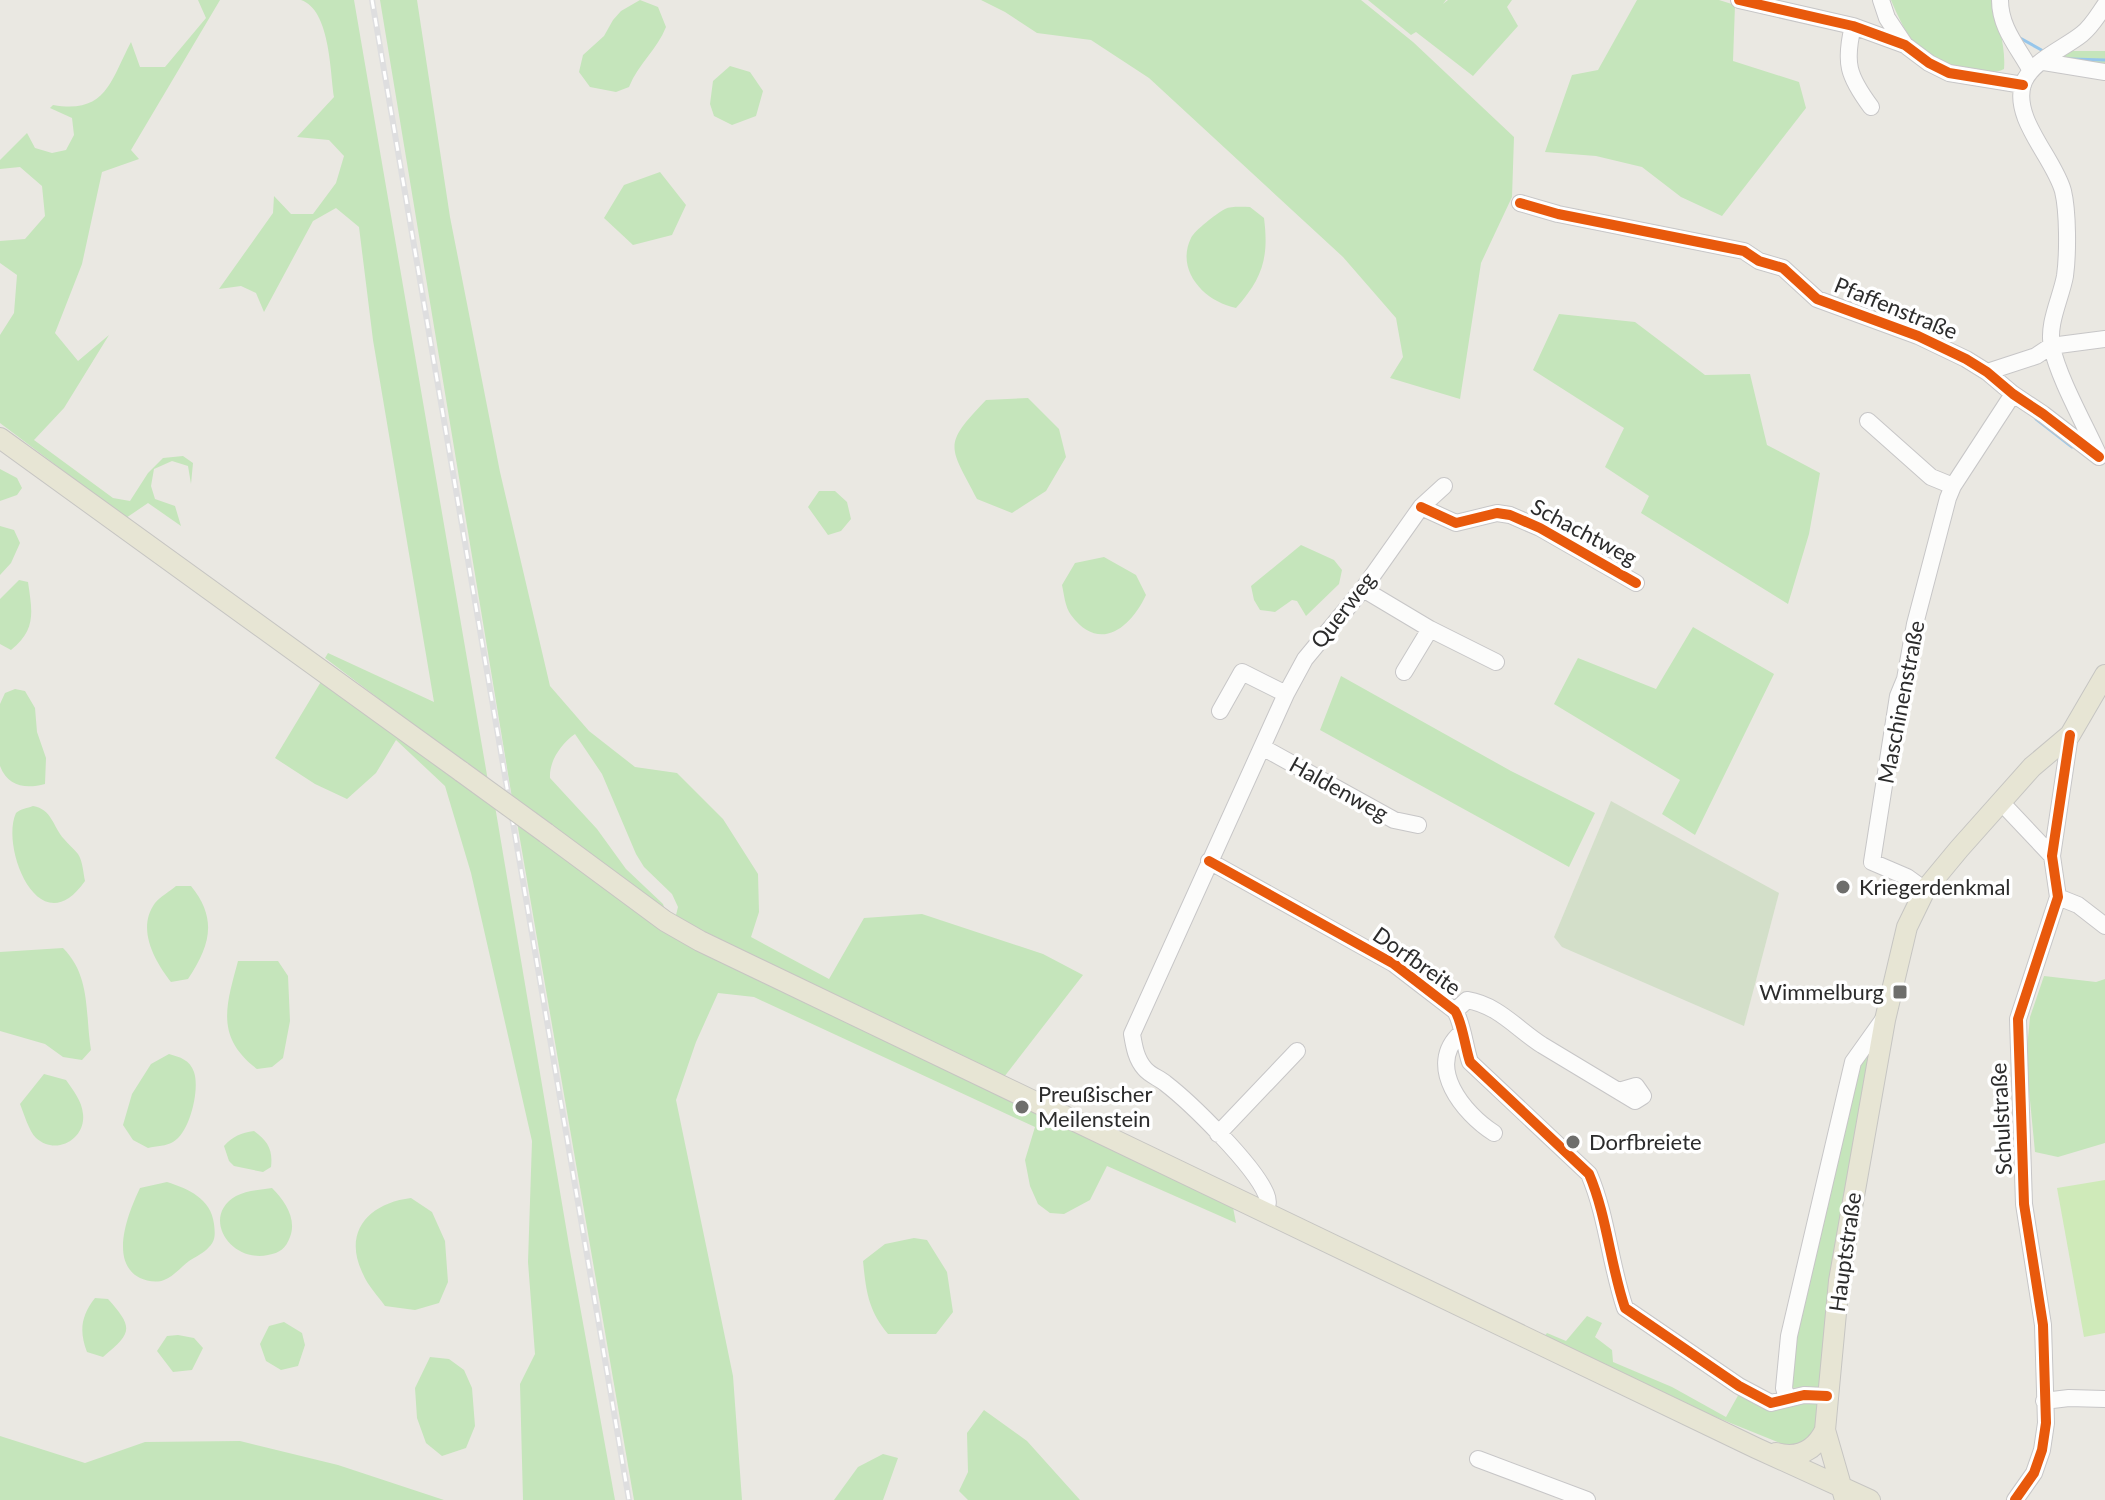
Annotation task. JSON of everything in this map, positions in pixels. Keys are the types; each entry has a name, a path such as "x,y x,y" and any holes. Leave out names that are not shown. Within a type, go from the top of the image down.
{"main road":[{"path":"0,438 657,916 700,941 1756,1448 1843,1494 1870,1500"},
{"name":"Hauptstraße","path":"1843,1494 1825,1430 1827,1396 1845,1240 1886,1016 1907,927 1925,890 2000,801 2032,767 2070,735 2105,675"},
{"path":"1756,1448 1783,1455 1803,1454 1818,1443 1825,1430"}],"street":[{"path":"1739,0 1850,25 1905,45 1949,73 2105,72"},
{"path":"1784,0 1850,25"},
{"path":"1881,0 1887,18 1905,45"},
{"path":"2000,0 2000,11 2011,40 2033,73"},
{"path":"2102,461 2051,346 2053,323 2065,274 2065,201 2057,174 2026,119 2033,73 2055,51 2087,29 2105,5"},
{"path":"1850,25 1847,53 1856,86 1871,107"},
{"name":"Pfaffenstraße","path":"1520,203 1558,214 1744,251 1759,261 1783,268 1817,299 1918,336 1987,372 2102,461"},
{"path":"1987,372 2036,356 2051,346 2105,339"},
{"name":"Maschinenstraße","path":"1925,890 1907,877 1872,862 1898,696 1905,679 1932,554 1953,486 2013,394"},
{"path":"1868,421 1931,477 1953,486"},
{"name":"Querweg","path":"1262,747 1305,659 1363,589 1421,507 1444,486"},
{"name":"Schachtweg","path":"1421,507 1456,523 1497,513 1510,515 1540,528 1636,583"},
{"path":"1363,589 1430,629 1496,662"},
{"path":"1404,672 1430,629"},
{"path":"1220,711 1242,672 1286,694"},
{"name":"Schulstraße","path":"2015,1500 2034,1473 2042,1450 2046,1423 2043,1325 2024,1204 2018,1019 2058,897 2052,856 2070,735"},
{"path":"1262,747 1132,1034 1135,1053 1145,1069 1172,1089 1218,1134 1266,1192 1268,1201 1265,1212"},
{"name":"Haldenweg","path":"1262,747 1394,820 1418,825"},
{"path":"2000,801 2052,856"},
{"name":"Dorfbreite","path":"1209,861 1394,964 1455,1011 1470,1062 1589,1174 1625,1308 1739,1386 1771,1403 1787,1399"},
{"path":"2058,897 2078,905 2105,926"},
{"name":"Dorfbreite","path":"1455,1011 1467,1000 1478,1002 1514,1022 1538,1043 1619,1091"},
{"name":"Hauptstraße","path":"1787,1399 1784,1388 1789,1336 1853,1062 1886,1016"},
{"path":"1461,1033 1451,1045 1447,1063 1451,1090 1475,1121 1494,1133"},
{"path":"1218,1134 1297,1051"},
{"path":"1787,1399 1804,1395 1827,1396"},
{"path":"2044,1401 2105,1399"},
{"path":"1478,1459 1587,1500"}],"green space":[{"path":"198,0 220,0 131,150 139,159 102,172 82,264 55,333 78,361 109,335 64,408 34,440 113,498 130,501 148,473 163,458 183,456 193,463 191,484 188,466 172,461 154,469 151,486 155,499 175,506 181,526 148,503 126,518 0,423 0,335 14,313 17,275 0,263 0,241 25,239 45,216 42,186 20,167 0,169 0,160 27,133 35,148 52,153 66,150 74,135 72,118 50,108 53,105 85,105 95,100 111,82 131,42 140,67 165,67 206,18"},
{"path":"301,0 354,0 488,781 325,658 328,653 434,702 373,340 359,227 336,208 313,221 264,312 256,293 241,286 219,289 273,213 274,196 291,214 313,214 336,183 344,156 329,140 297,137 334,97 323,28 311,6"},
{"path":"380,0 417,0 450,217 500,472 550,686 589,731 635,767 677,773 723,819 758,874 759,912 751,937 829,979 864,918 922,914 1043,954 1083,975 1004,1077 675,919 678,907 672,894 644,867 636,854 602,774 575,734 557,753 550,778 597,829 626,869 663,904 666,913 512,798"},
{"path":"640,0 658,7 666,27 662,35 629,87 616,92 590,87 579,72 583,55 604,36 621,11"},
{"path":"981,0 1361,0 1413,42 1514,137 1512,197 1481,263 1460,399 1390,378 1403,357 1396,318 1343,257 1149,78 1091,40 1037,33"},
{"path":"1368,0 1446,0 1443,4 1448,0 1512,0 1507,7 1518,26 1473,76 1416,32 1411,35"},
{"path":"1637,0 1719,0 1735,5 1733,61 1799,82 1806,108 1722,216 1681,197 1642,167 1596,156 1545,152 1572,75 1598,70"},
{"path":"1891,0 1995,0 2004,69 1996,72 1974,71 1948,65 1927,55 1907,33"},
{"path":"2063,51 2105,51 2105,68 2059,61"},
{"path":"730,66 750,72 763,91 756,116 732,125 714,116 710,104 713,81"},
{"path":"660,172 686,205 672,235 633,245 604,218 624,185"},
{"path":"1250,207 1264,218 1266,244 1258,277 1236,308 1214,299 1196,283 1187,262 1187,250 1193,235 1216,215 1227,208"},
{"path":"1559,314 1635,322 1705,375 1750,374 1767,445 1820,473 1809,534 1788,604 1641,513 1649,496 1605,467 1624,428 1533,370"},
{"path":"1028,398 1059,429 1066,457 1046,491 1012,513 977,499 960,467 954,446 962,427 986,400"},
{"path":"0,469 17,478 22,488 17,495 0,501"},
{"path":"819,491 835,491 847,502 851,519 841,531 828,535 808,507"},
{"path":"0,526 14,530 20,543 11,563 0,575"},
{"path":"1301,545 1334,560 1342,570 1339,584 1306,616 1297,601 1292,600 1275,612 1260,610 1251,586"},
{"path":"1104,557 1136,575 1146,595 1123,626 1103,634 1092,633 1071,615 1062,585 1075,563"},
{"path":"19,580 28,582 31,619 25,635 11,650 0,644 0,599"},
{"path":"1693,627 1774,674 1695,835 1662,814 1680,780 1554,704 1578,658 1656,689"},
{"path":"1341,676 1511,771 1595,813 1569,867 1320,730"},
{"path":"322,680 495,806 615,1500 523,1500 520,1384 535,1354 528,1262 532,1141 471,873 445,786 396,740 376,773 347,799 315,784 275,758"},
{"path":"15,689 25,691 35,708 37,732 46,758 45,784 18,785 3,773 0,766 0,704 5,693"},
{"path":"1611,801 1779,893 1744,1026 1562,947 1554,937"},
{"path":"33,806 48,815 78,854 83,867 85,881 68,898 53,903 39,897 27,884 14,847 12,828 16,813"},
{"path":"517,822 673,935 1232,1202 1236,1223 1107,1166 1090,1200 1064,1214 1050,1213 1038,1204 1030,1186 1025,1160 1035,1127 754,997 718,993 696,1042 676,1100 733,1376 742,1500 634,1500"},
{"path":"176,886 191,886 200,898 208,921 208,932 202,955 188,979 171,982 154,955 147,923 155,903"},
{"path":"63,948 83,983 91,1050 82,1060 63,1057 45,1044 0,1031 0,952"},
{"path":"238,961 278,961 288,976 290,1021 283,1058 272,1067 257,1069 244,1057 229,1033 228,1007"},
{"path":"2044,976 2096,982 2105,979 2105,1143 2058,1157 2035,1152 2026,1059 2030,1017"},
{"path":"1876,1037 1821,1387 1790,1388 1793,1342 1857,1062"},
{"path":"169,1054 187,1062 194,1072 196,1089 192,1110 179,1137 168,1144 148,1148 133,1140 123,1125 132,1094 151,1064"},
{"path":"44,1074 66,1080 82,1109 80,1131 60,1145 44,1143 36,1138 20,1104"},
{"path":"254,1131 263,1138 270,1151 271,1167 263,1172 234,1166 224,1146 238,1136"},
{"path":"2105,1180 2105,1333 2084,1337 2057,1188"},
{"path":"167,1182 197,1196 208,1207 214,1224 213,1242 171,1277 148,1281 130,1270 123,1249 124,1236 140,1188"},
{"path":"272,1188 291,1217 292,1230 288,1241 282,1249 272,1254 255,1256 242,1252 225,1236 221,1215 236,1196"},
{"path":"411,1198 432,1212 445,1241 448,1282 439,1303 415,1310 385,1306 365,1278 357,1259 356,1245 363,1222 372,1213 396,1201"},
{"path":"914,1238 927,1240 947,1272 953,1312 936,1334 888,1334 869,1300 863,1261 885,1244"},
{"path":"95,1298 108,1299 122,1317 126,1330 120,1342 103,1357 87,1352 83,1337 84,1317"},
{"path":"1587,1316 1602,1323 1595,1337 1612,1350 1613,1362 1672,1387 1726,1417 1740,1392 1819,1403 1815,1430 1808,1445 1790,1447 1728,1422 1632,1382 1543,1338 1547,1333 1566,1341"},
{"path":"284,1322 302,1333 305,1345 298,1366 281,1370 266,1361 260,1344 269,1326"},
{"path":"167,1336 194,1338 203,1348 192,1370 173,1372 157,1351"},
{"path":"430,1357 449,1359 464,1370 472,1388 475,1426 466,1448 442,1456 426,1443 417,1418 415,1388"},
{"path":"984,1410 1027,1441 1080,1500 968,1500 959,1491 968,1472 967,1433"},
{"path":"0,1436 85,1463 145,1442 240,1441 338,1465 444,1500 0,1500"},
{"path":"883,1454 898,1458 883,1500 834,1500 858,1467"}],"waterway":[{"path":"2020,38 2045,52"},
{"path":"2071,59 2105,60"},
{"path":"2036,419 2072,447"}],"railway":[{"path":"372,0 629,1500"}],"cycle path":[{"path":"1739,0 1853,26 1905,45 1949,73 2023,85"},
{"path":"1520,203 1558,214 1744,251 1759,261 1783,268 1817,299 1918,336 1966,359 2099,457"},
{"path":"1421,507 1456,523 1497,513 1510,515 1540,528 1636,583"},
{"path":"2015,1500 2034,1473 2042,1450 2046,1423 2043,1325 2024,1204 2018,1019 2058,897 2052,856 2070,735"},
{"path":"1209,861 1394,964 1455,1011 1470,1062 1589,1174 1625,1308 1739,1386 1771,1403 1804,1395 1827,1396"}],"place":[{"name":"Kriegerdenkmal","path":"1843,887"},
{"name":"Wimmelburg","path":"1900,992"},
{"name":"Preußischer Meilenstein","path":"1022,1107"},
{"name":"Dorfbreiete","path":"1573,1142"}]}
